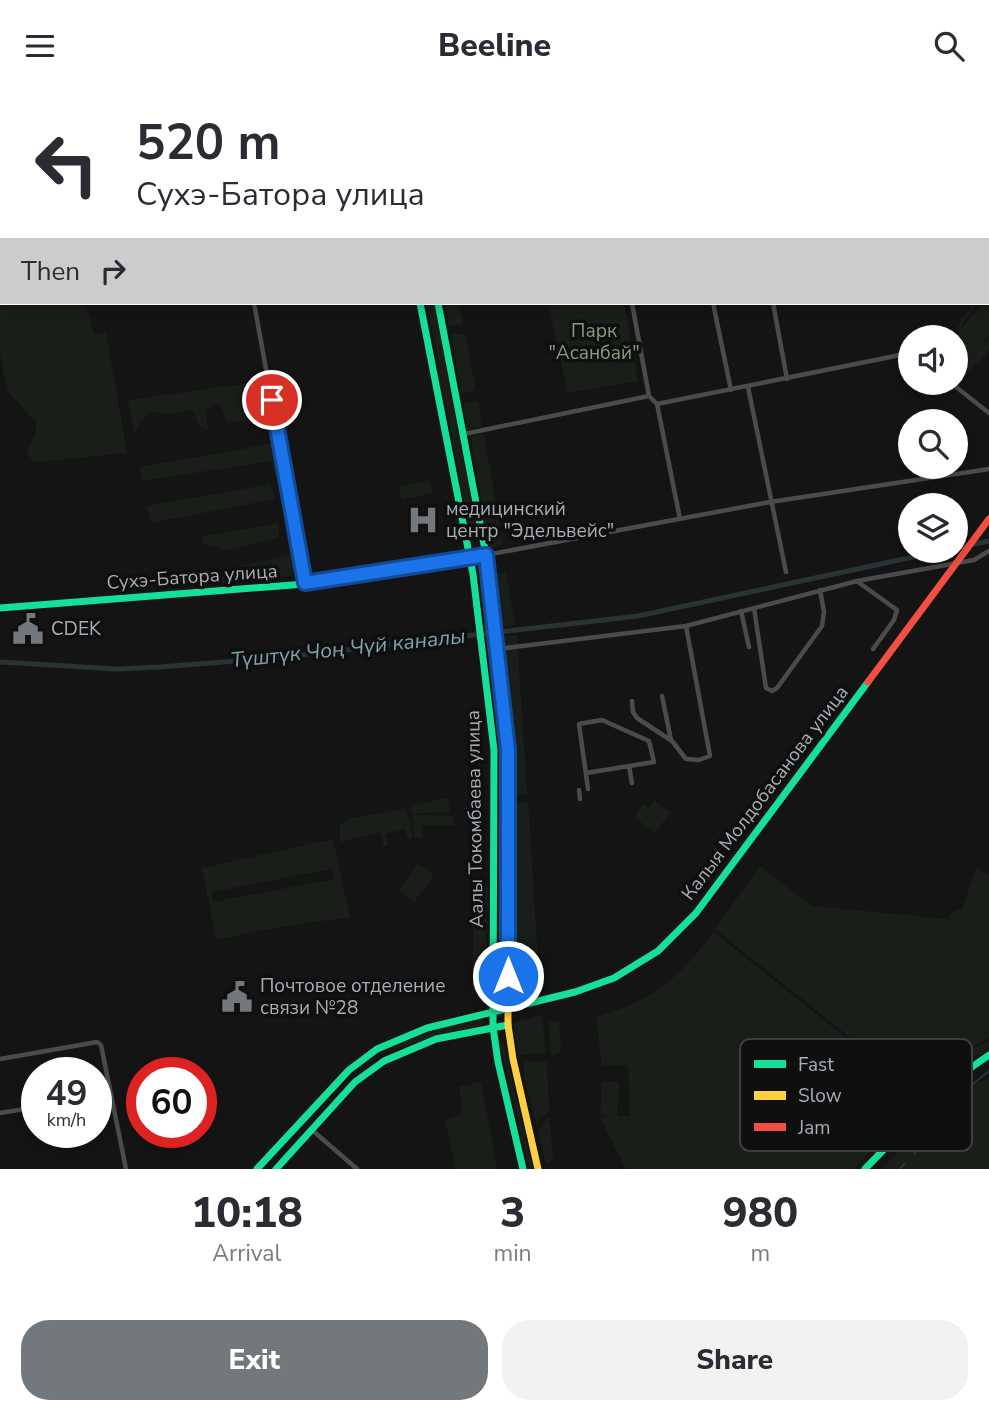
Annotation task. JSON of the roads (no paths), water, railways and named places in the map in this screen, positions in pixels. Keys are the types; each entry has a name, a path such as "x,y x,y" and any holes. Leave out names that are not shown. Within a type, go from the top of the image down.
{"main road":[{"name":"Аалы Токомбаева улица","path":"421,305 483,645 494,750 493,1027 498,1062 523,1169"},
{"name":"Аалы Токомбаева улица","path":"438,305 486,555 494,624 508,750 508,1025 538,1169"},
{"name":"Калыя Молдобасанова улица","path":"968,547 989,519"},
{"name":"Сухэ-Батора улица","path":"0,608 305,583 486,555"},
{"name":"Калыя Молдобасанова улица","path":"257,1169 366,1055 427,1028 598,984 638,964 671,939 696,913 956,563"},
{"path":"276,1169 365,1073 391,1057 430,1042 508,1025"},
{"path":"385,1045 391,1057"},
{"path":"972,1067 989,1055"},
{"path":"865,1169 882,1151"}],"street":[{"path":"254,305 305,583"},
{"path":"632,305 649,396 657,404 680,519"},
{"path":"713,305 731,390"},
{"path":"773,305 787,379"},
{"path":"657,404 898,356"},
{"path":"748,387 786,572"},
{"path":"966,395 989,413"},
{"path":"463,434 649,396"},
{"path":"486,555 771,502 989,469"},
{"path":"968,561 989,551"},
{"path":"496,646 687,626 857,581 956,563"},
{"path":"857,581 897,610 894,620 873,649"},
{"path":"754,608 766,688 772,691 777,688 822,626 824,612 820,590"},
{"path":"741,611 749,647"},
{"path":"632,701 633,712 637,717 672,741 690,760 706,759 710,756 687,626"},
{"path":"662,696 672,741"},
{"path":"586,773 654,762 649,741 603,720 579,724 588,789"},
{"path":"629,765 632,783"},
{"path":"579,790 580,799"},
{"path":"0,1059 97,1042 101,1045 104,1057"},
{"path":"112,1098 126,1169"},
{"path":"0,1114 21,1110"},
{"path":"312,1130 357,1169"}],"waterway":[{"name":"Түштүк Чоң Чүй каналы","path":"968,545 989,541"},
{"name":"Түштүк Чоң Чүй каналы","path":"0,662 117,669 275,658 638,616 898,560"},
{"path":"972,1085 989,1071"},
{"path":"900,1169 905,1163"}],"place":[{"name":"медицинский центр \"Эдельвейс\"","path":"423,520"},
{"name":"CDEK","path":"28,629"},
{"name":"Почтовое отделение связи №28","path":"237,997"}],"park label":[{"name":"Парк \"Асанбай\"","path":"594,342"}]}
